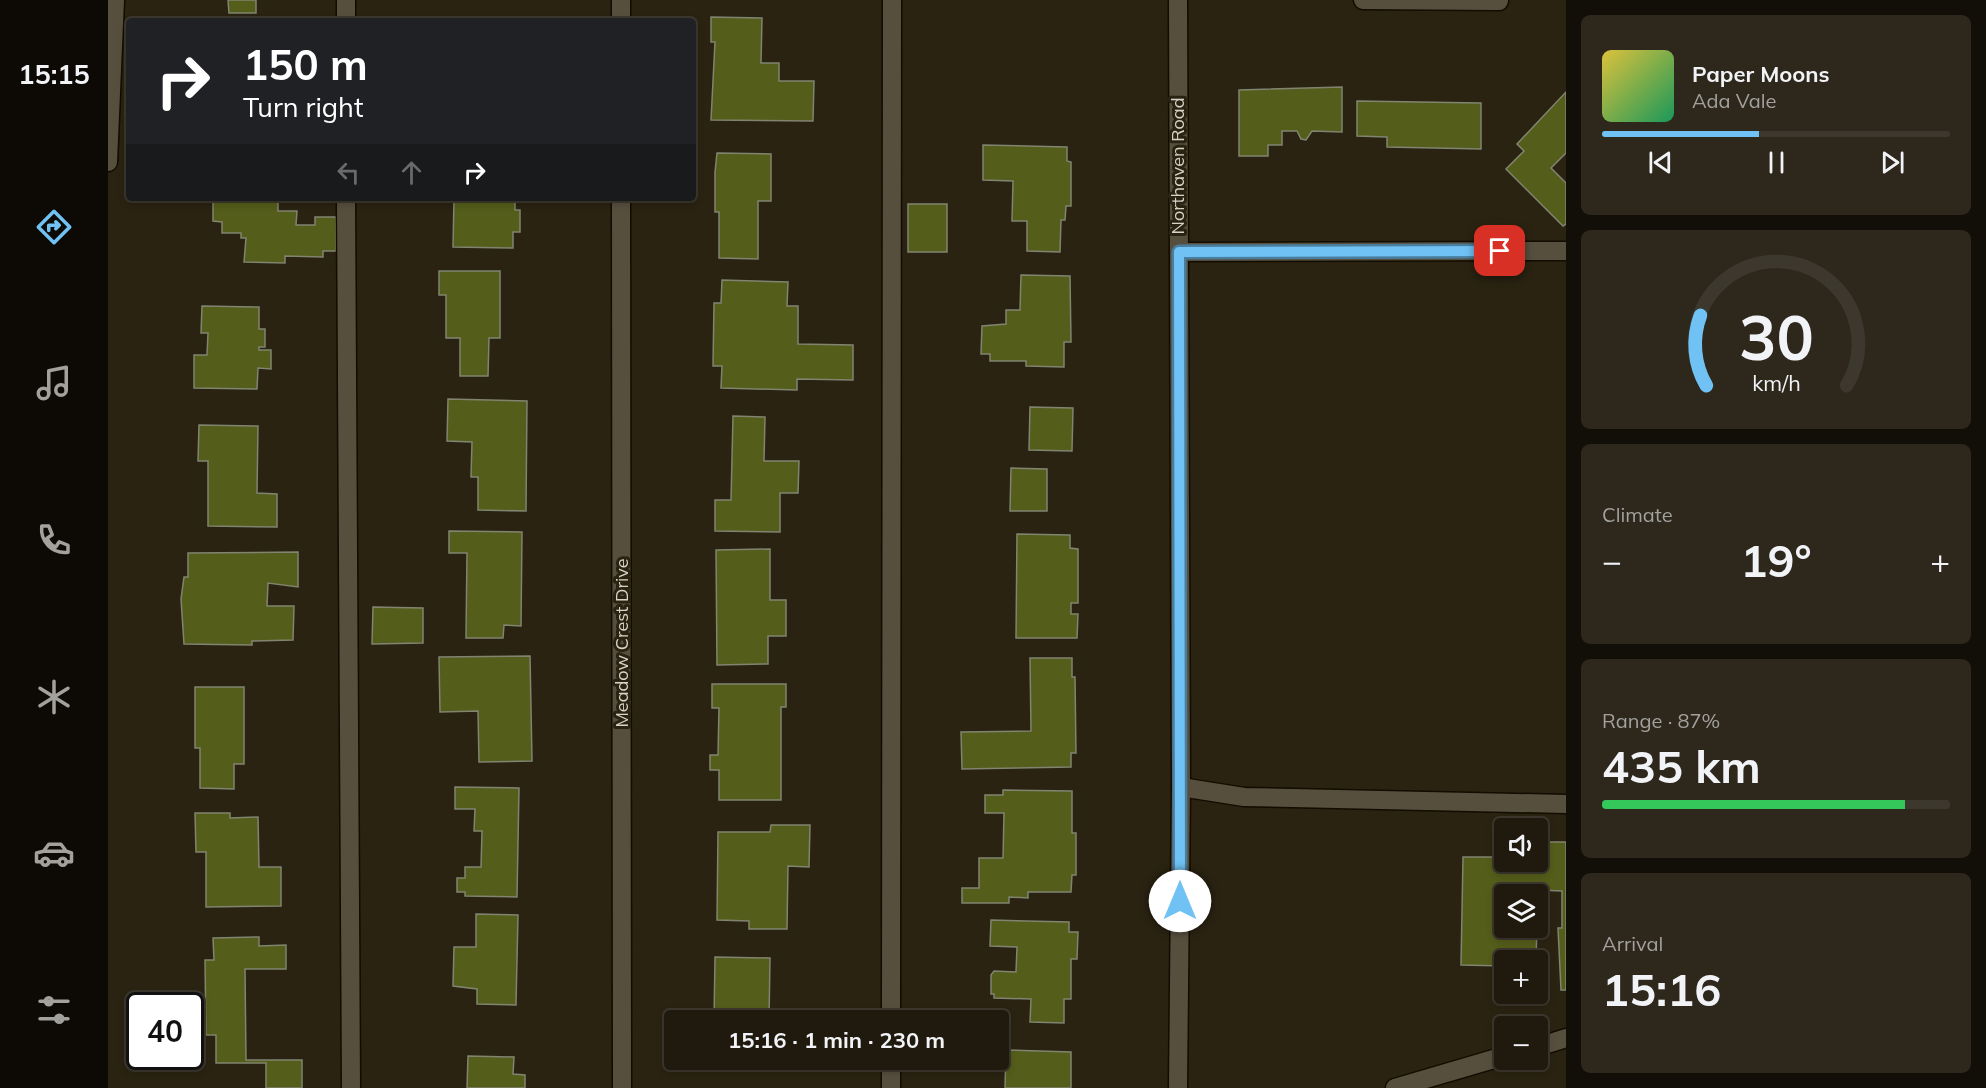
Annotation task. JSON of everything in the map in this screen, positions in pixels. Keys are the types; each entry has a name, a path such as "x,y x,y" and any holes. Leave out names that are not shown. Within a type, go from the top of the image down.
{"street":[{"path":"108,162 115,0"},
{"path":"346,0 346,18"},
{"path":"621,0 621,18"},
{"path":"891,1010 892,0"},
{"name":"Northaven Road","path":"1178,0 1180,787 1178,1088"},
{"path":"1363,0 1499,1"},
{"path":"346,201 351,1088"},
{"name":"Meadow Crest Drive","path":"621,201 622,1088"},
{"path":"1179,252 1566,251"},
{"path":"1180,787 1244,796 1566,804"},
{"path":"1548,1044 1566,1038"},
{"path":"1395,1088 1494,1059"},
{"path":"891,1070 891,1088"}],"building":[{"path":"228,0 256,0 256,13 229,13"},
{"path":"471,17 518,18 471,18"},
{"path":"711,17 762,18 761,63 779,63 779,81 814,81 813,121 711,120 715,42 711,42"},
{"path":"1342,87 1342,132 1312,131 1306,140 1301,139 1297,131 1282,131 1282,145 1268,145 1268,156 1239,156 1239,90"},
{"path":"1566,92 1566,153 1551,168 1566,183 1566,224 1563,226 1506,169 1524,151 1517,144"},
{"path":"1357,101 1481,103 1481,149 1387,147 1387,137 1357,136"},
{"path":"983,145 1067,147 1067,161 1071,162 1071,206 1066,206 1065,220 1061,220 1060,252 1027,251 1027,221 1012,221 1013,181 983,180"},
{"path":"717,153 771,154 771,201 758,201 758,259 719,258 719,212 715,212"},
{"path":"213,201 278,201 278,211 297,211 296,225 315,225 315,217 336,217 336,251 323,251 323,257 285,256 285,263 244,262 246,238 241,238 241,233 222,233 222,222 213,221"},
{"path":"454,201 515,201 515,210 520,210 520,232 513,232 513,248 453,247"},
{"path":"908,204 947,204 947,252 908,252"},
{"path":"439,271 500,271 500,338 489,338 488,376 460,376 460,338 446,338 446,295 439,295"},
{"path":"1021,275 1070,276 1071,342 1064,342 1064,367 1026,366 1026,361 990,361 990,354 981,354 982,326 1006,324 1006,310 1020,310"},
{"path":"722,280 788,282 787,306 798,306 798,344 853,345 853,380 797,379 797,390 721,388 722,366 713,366 714,303 721,303"},
{"path":"202,306 259,307 259,329 265,329 265,347 259,347 259,350 271,350 271,369 258,368 257,389 194,388 194,355 207,355 208,333 201,333"},
{"path":"448,399 527,401 526,511 478,510 478,477 471,477 472,442 447,441"},
{"path":"1030,407 1073,408 1072,451 1029,450"},
{"path":"733,416 765,417 764,461 799,461 798,493 780,493 780,532 715,531 715,500 731,500"},
{"path":"199,425 258,426 257,493 277,494 277,527 208,526 208,461 198,461"},
{"path":"1011,468 1047,469 1047,511 1010,511"},
{"path":"449,531 522,532 521,626 504,625 503,638 466,638 467,553 449,553"},
{"path":"1017,534 1070,535 1070,548 1078,549 1078,603 1071,603 1071,614 1078,614 1077,638 1016,638"},
{"path":"770,549 770,600 786,600 786,636 768,636 768,664 717,665 716,550"},
{"path":"298,552 298,587 268,583 267,606 294,606 293,640 252,641 252,645 184,644 181,599 184,577 188,577 188,553"},
{"path":"373,607 423,608 423,643 372,644"},
{"path":"530,656 532,761 479,762 478,711 440,712 439,657"},
{"path":"1030,658 1072,658 1072,677 1075,677 1076,753 1071,753 1071,767 962,769 961,732 1031,731"},
{"path":"712,684 786,684 786,707 781,707 781,800 719,800 719,770 710,770 710,755 718,755 719,708 712,708"},
{"path":"195,687 244,687 244,764 234,764 234,789 200,788 200,748 195,748"},
{"path":"455,787 519,788 517,897 465,896 465,892 457,892 457,878 465,878 465,867 481,867 482,831 474,831 475,809 455,809"},
{"path":"1003,790 1072,791 1072,833 1076,833 1076,875 1072,875 1071,892 1028,892 1028,898 1009,897 1009,903 962,903 962,888 979,888 979,858 1003,858 1004,813 985,813 985,795 1003,795"},
{"path":"195,813 230,813 230,818 258,817 259,867 281,867 281,906 206,907 206,852 196,852"},
{"path":"771,825 810,825 809,867 788,866 787,929 749,929 749,921 717,920 718,832 770,832"},
{"path":"1548,842 1566,842 1566,990 1561,990 1558,928 1562,928 1562,891 1548,890 1548,884 1494,884 1494,938 1537,938 1536,950 1494,950 1494,966 1461,965 1463,857 1494,857 1494,872 1548,872"},
{"path":"476,914 518,915 516,1005 477,1004 477,989 453,986 454,947 476,947"},
{"path":"991,920 1069,922 1069,932 1078,932 1077,959 1071,959 1071,999 1064,999 1064,1023 1030,1022 1031,999 994,998 994,994 991,994 991,975 994,971 1016,972 1017,947 990,946"},
{"path":"259,937 259,946 286,945 286,969 245,969 246,1060 302,1060 302,1088 266,1088 266,1063 216,1063 216,1035 206,1035 205,960 214,960 213,938"},
{"path":"715,957 770,958 769,1010 714,1010"},
{"path":"1009,1050 1071,1052 1071,1088 1005,1088 1005,1070 1009,1070"},
{"path":"468,1056 514,1057 513,1074 525,1075 525,1088 467,1088"}],"route":[{"path":"1180,901 1179,252 1500,251"}]}
